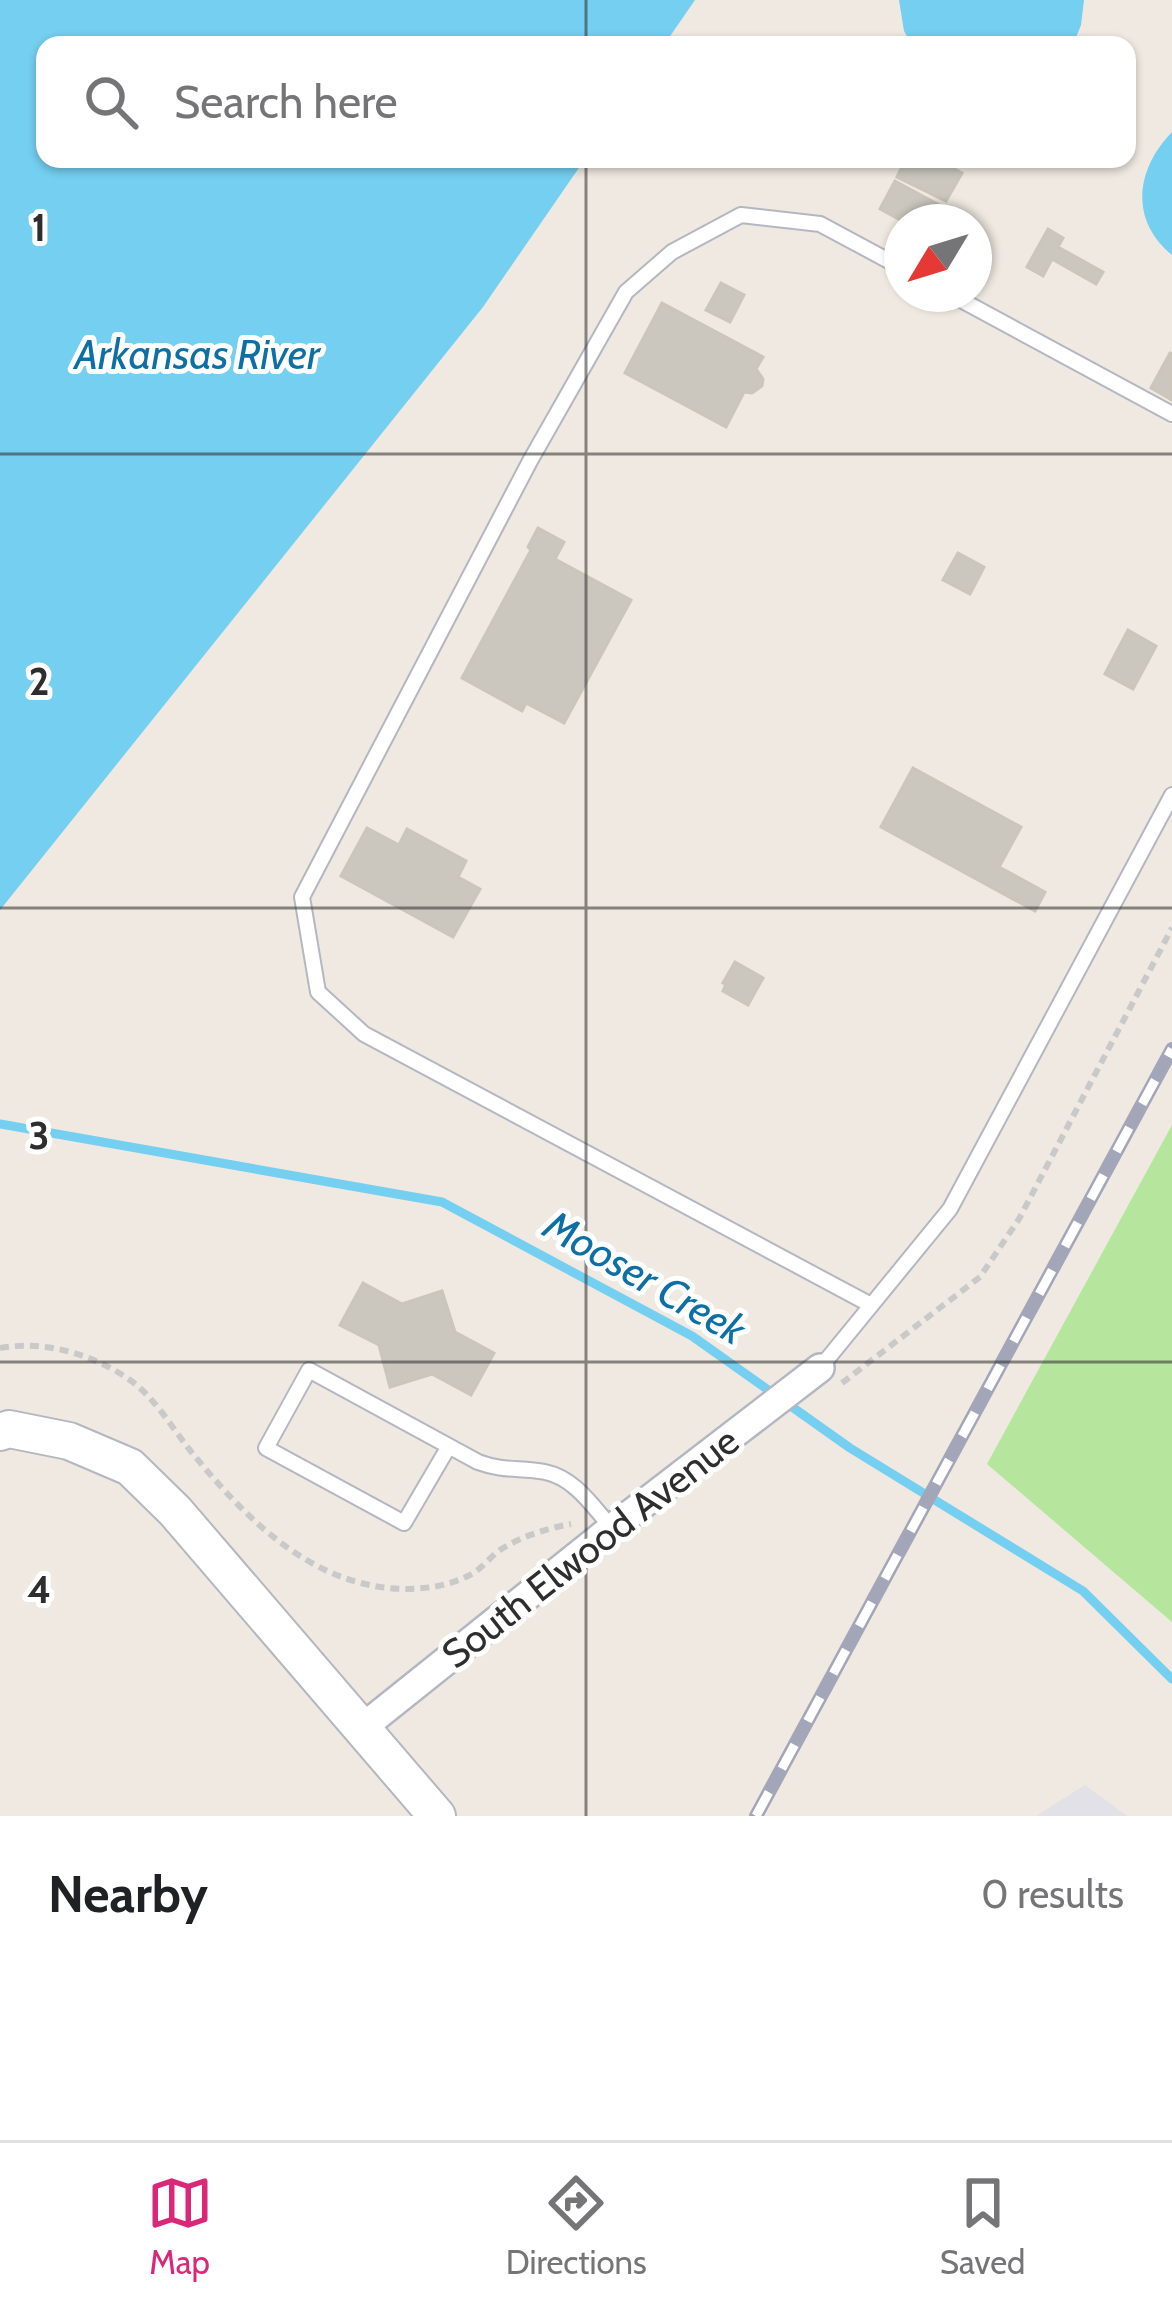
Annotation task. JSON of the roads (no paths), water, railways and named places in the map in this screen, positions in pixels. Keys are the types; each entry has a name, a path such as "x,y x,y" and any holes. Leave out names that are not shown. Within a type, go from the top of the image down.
{"street":[{"name":"South Elwood Avenue","path":"362,1728 660,1491 831,1376"},
{"path":"0,1432 9,1429 69,1442 130,1467 175,1511 437,1816"}],"lane":[{"path":"871,1305 364,1034 318,992 302,897 530,461 626,292 672,252 741,215 820,224 884,258"},
{"path":"983,312 1172,414"},
{"path":"831,1376 871,1305 950,1209 1172,795"},
{"path":"449,1446 404,1523 266,1448 309,1370 497,1469 547,1472 566,1481 612,1528"}],"water":[{"name":"Arkansas River","path":"0,0 695,0 670,36 36,36 36,168 579,168 483,307 0,910"},
{"path":"899,0 1084,0 1077,36 907,36"},
{"path":"1172,132 1172,255 1149,226 1142,194 1151,162"}],"waterway":[{"name":"Mooser Creek","path":"0,1124 442,1202 692,1336 850,1448 1083,1591 1172,1679"}],"railway":[{"path":"756,1816 1172,1049"}]}
